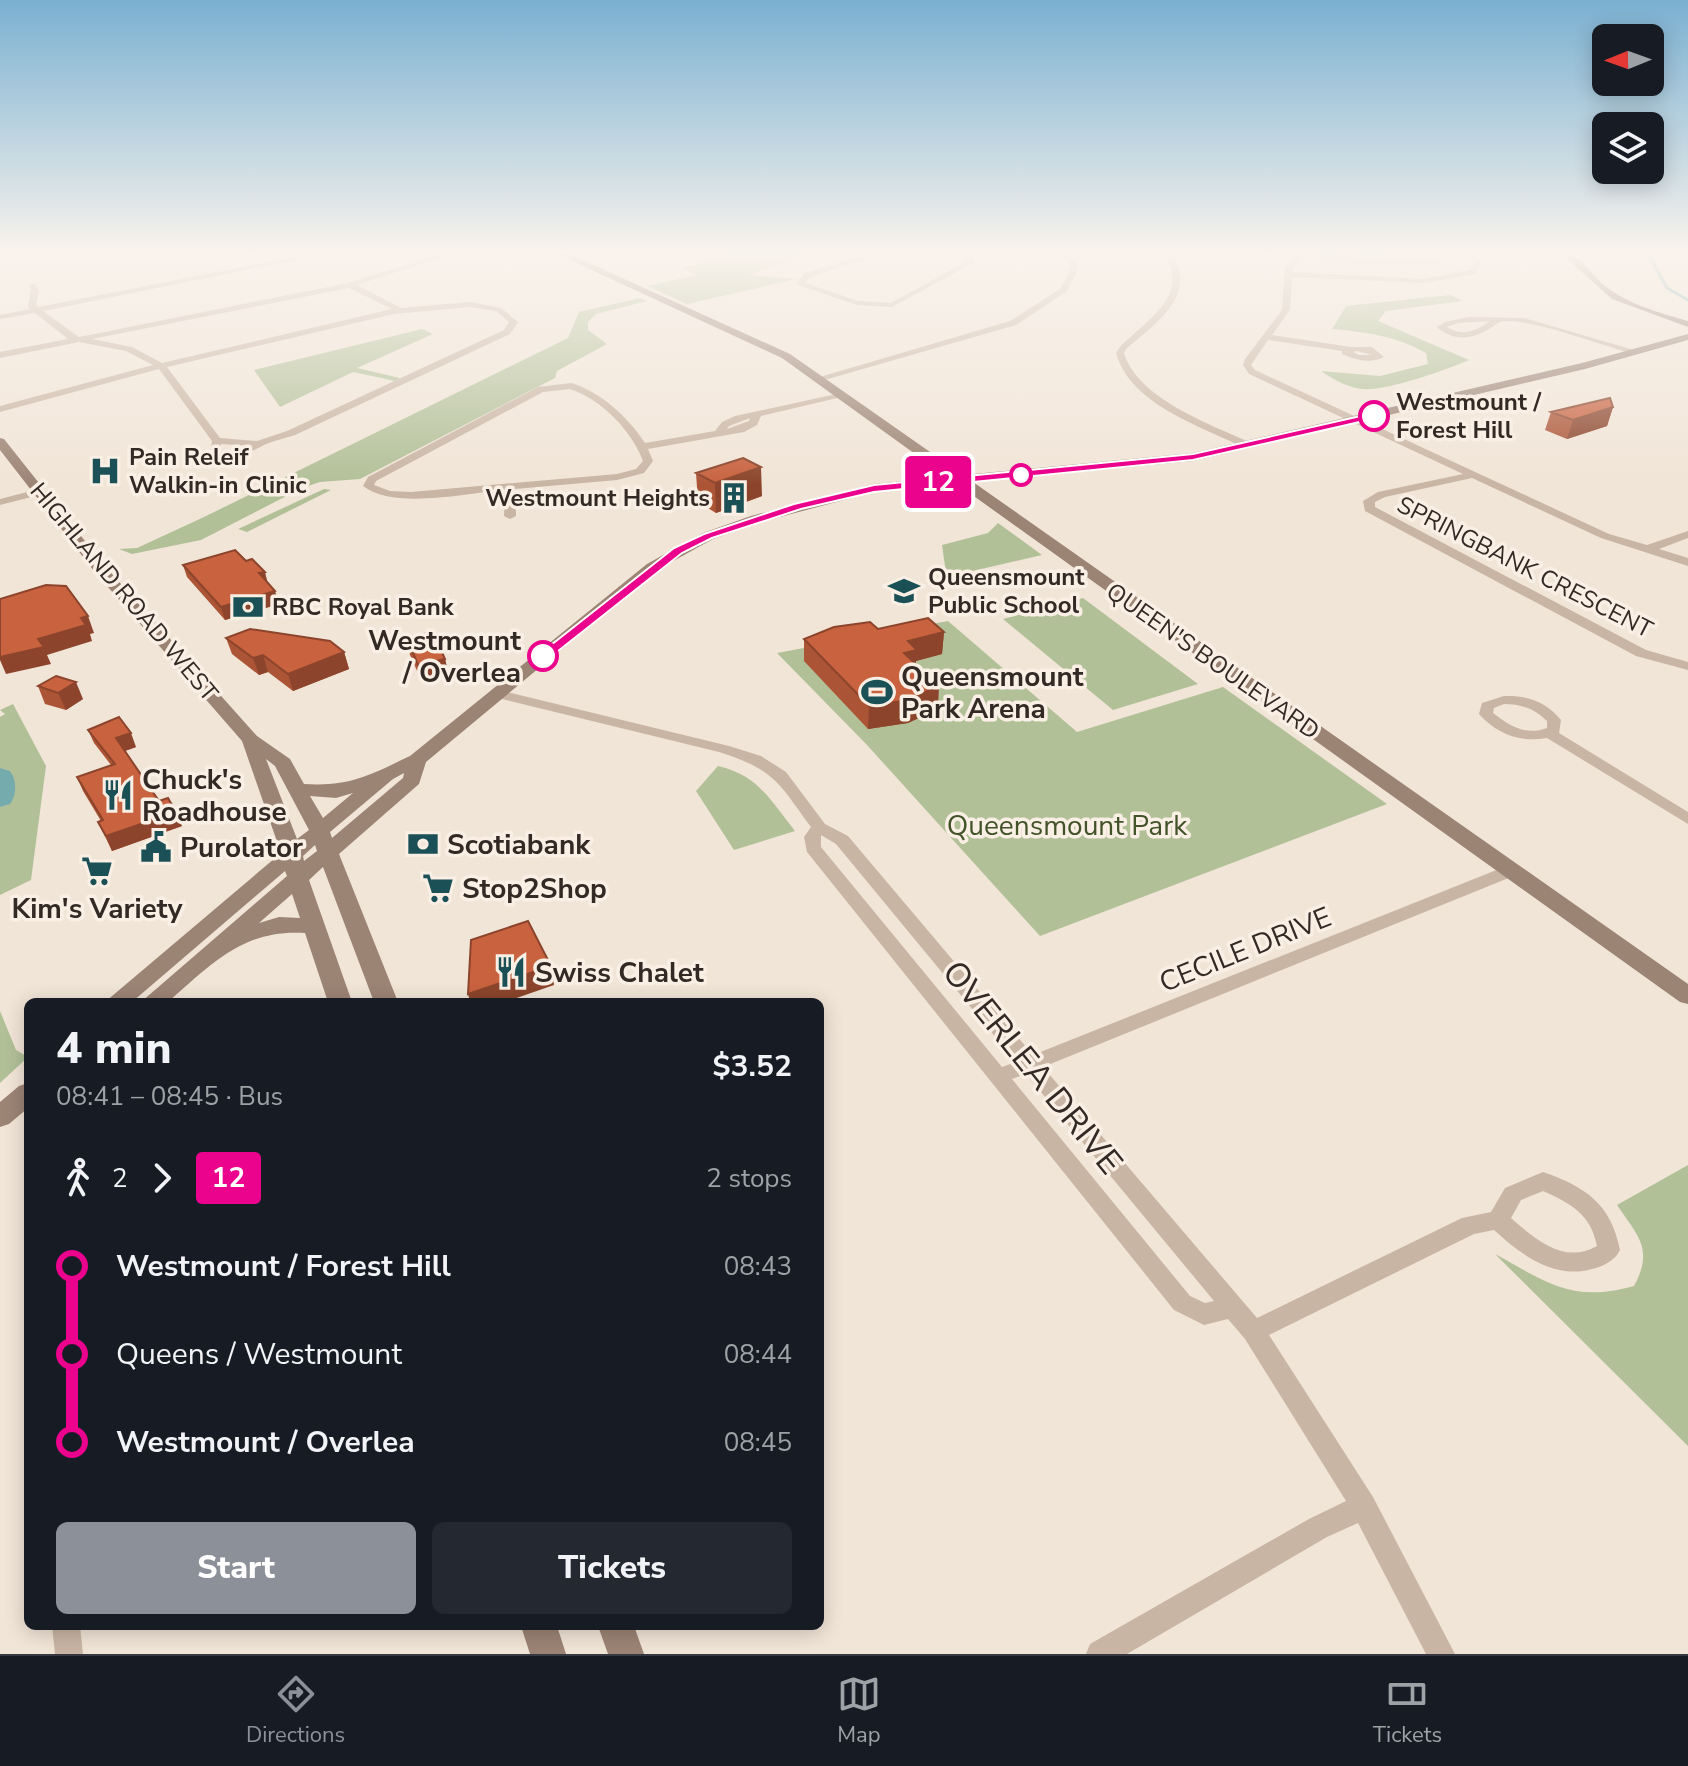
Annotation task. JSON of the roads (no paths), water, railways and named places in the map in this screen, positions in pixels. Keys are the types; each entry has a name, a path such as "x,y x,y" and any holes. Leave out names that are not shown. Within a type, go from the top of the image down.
{"main road":[{"name":"QUEEN'S BOULEVARD","path":"732,330 818,379 1688,996"},
{"path":"298,789 336,792 386,775 417,760 652,567 708,536 797,506 874,488 1179,459 1355,420 1688,337"},
{"name":"HIGHLAND ROAD WEST","path":"0,442 99,568 251,740 283,763 324,842 384,998"},
{"name":"HIGHLAND ROAD WEST","path":"251,740 259,775 295,866 339,998"},
{"path":"122,998 324,842 412,780 417,760"},
{"path":"324,842 386,775"},
{"path":"158,998 214,950 295,866"},
{"path":"214,950 279,924 315,926"},
{"path":"0,1117 24,1096"},
{"path":"540,1630 548,1654"},
{"path":"617,1630 626,1654"}],"street":[{"path":"63,330 80,339 129,349 161,366 222,443"},
{"path":"0,355 124,330"},
{"path":"0,409 161,366 321,330"},
{"path":"222,443 214,453 221,457 245,454 258,444 291,433 505,330"},
{"path":"818,379 981,330"},
{"path":"1141,330 1120,353 1123,369 1142,388 1247,445"},
{"path":"1273,330 1249,359 1247,365 1252,372 1605,536 1688,562"},
{"path":"1446,330 1477,334 1482,330"},
{"path":"1566,330 1637,352"},
{"path":"1268,337 1349,349"},
{"path":"548,387 588,390 642,447 648,461 640,471 630,474 510,486 400,495 379,492 368,483 548,387"},
{"path":"642,447 749,427 758,419 756,415 841,396"},
{"path":"222,443 258,444"},
{"name":"SPRINGBANK CRESCENT","path":"1472,475 1382,494 1369,501 1369,509 1641,653 1685,666 1688,680"},
{"path":"510,486 510,516"},
{"path":"0,502 39,492"},
{"path":"1646,550 1688,534"},
{"name":"OVERLEA DRIVE","path":"499,694 756,759 781,775 819,827 842,840 1253,1331 1364,1506 1441,1654"},
{"path":"1549,733 1688,819"},
{"name":"OVERLEA DRIVE","path":"819,827 812,837 813,848 1182,1303 1204,1314 1234,1307"},
{"name":"CECILE DRIVE","path":"1000,1076 1033,1066 1510,871"},
{"path":"1253,1331 1470,1225 1498,1220 1513,1194 1543,1181 1586,1201 1606,1226 1609,1250 1593,1262 1567,1263 1526,1245 1498,1220"},
{"path":"1100,1654 1318,1528 1364,1506"},
{"path":"66,1630 69,1654"}],"waterway":[{"path":"0,777 0,798"}],"place":[{"name":"Westmount / Forest Hill","path":"1374,416"},
{"name":"Pain Releif Walkin-in Clinic","path":"105,471"},
{"name":"Westmount Heights","path":"734,498"},
{"name":"Queensmount Public School","path":"904,591"},
{"name":"RBC Royal Bank","path":"248,607"},
{"name":"Westmount / Overlea","path":"543,656"},
{"name":"Queensmount Park Arena","path":"877,692"},
{"name":"Chuck's Roadhouse","path":"118,795"},
{"name":"Scotiabank","path":"423,844"},
{"name":"Purolator","path":"156,847"},
{"name":"Kim's Variety","path":"97,871"},
{"name":"Stop2Shop","path":"438,888"},
{"name":"Swiss Chalet","path":"511,972"}],"park label":[{"name":"Queensmount Park","path":"1067,825"}]}
